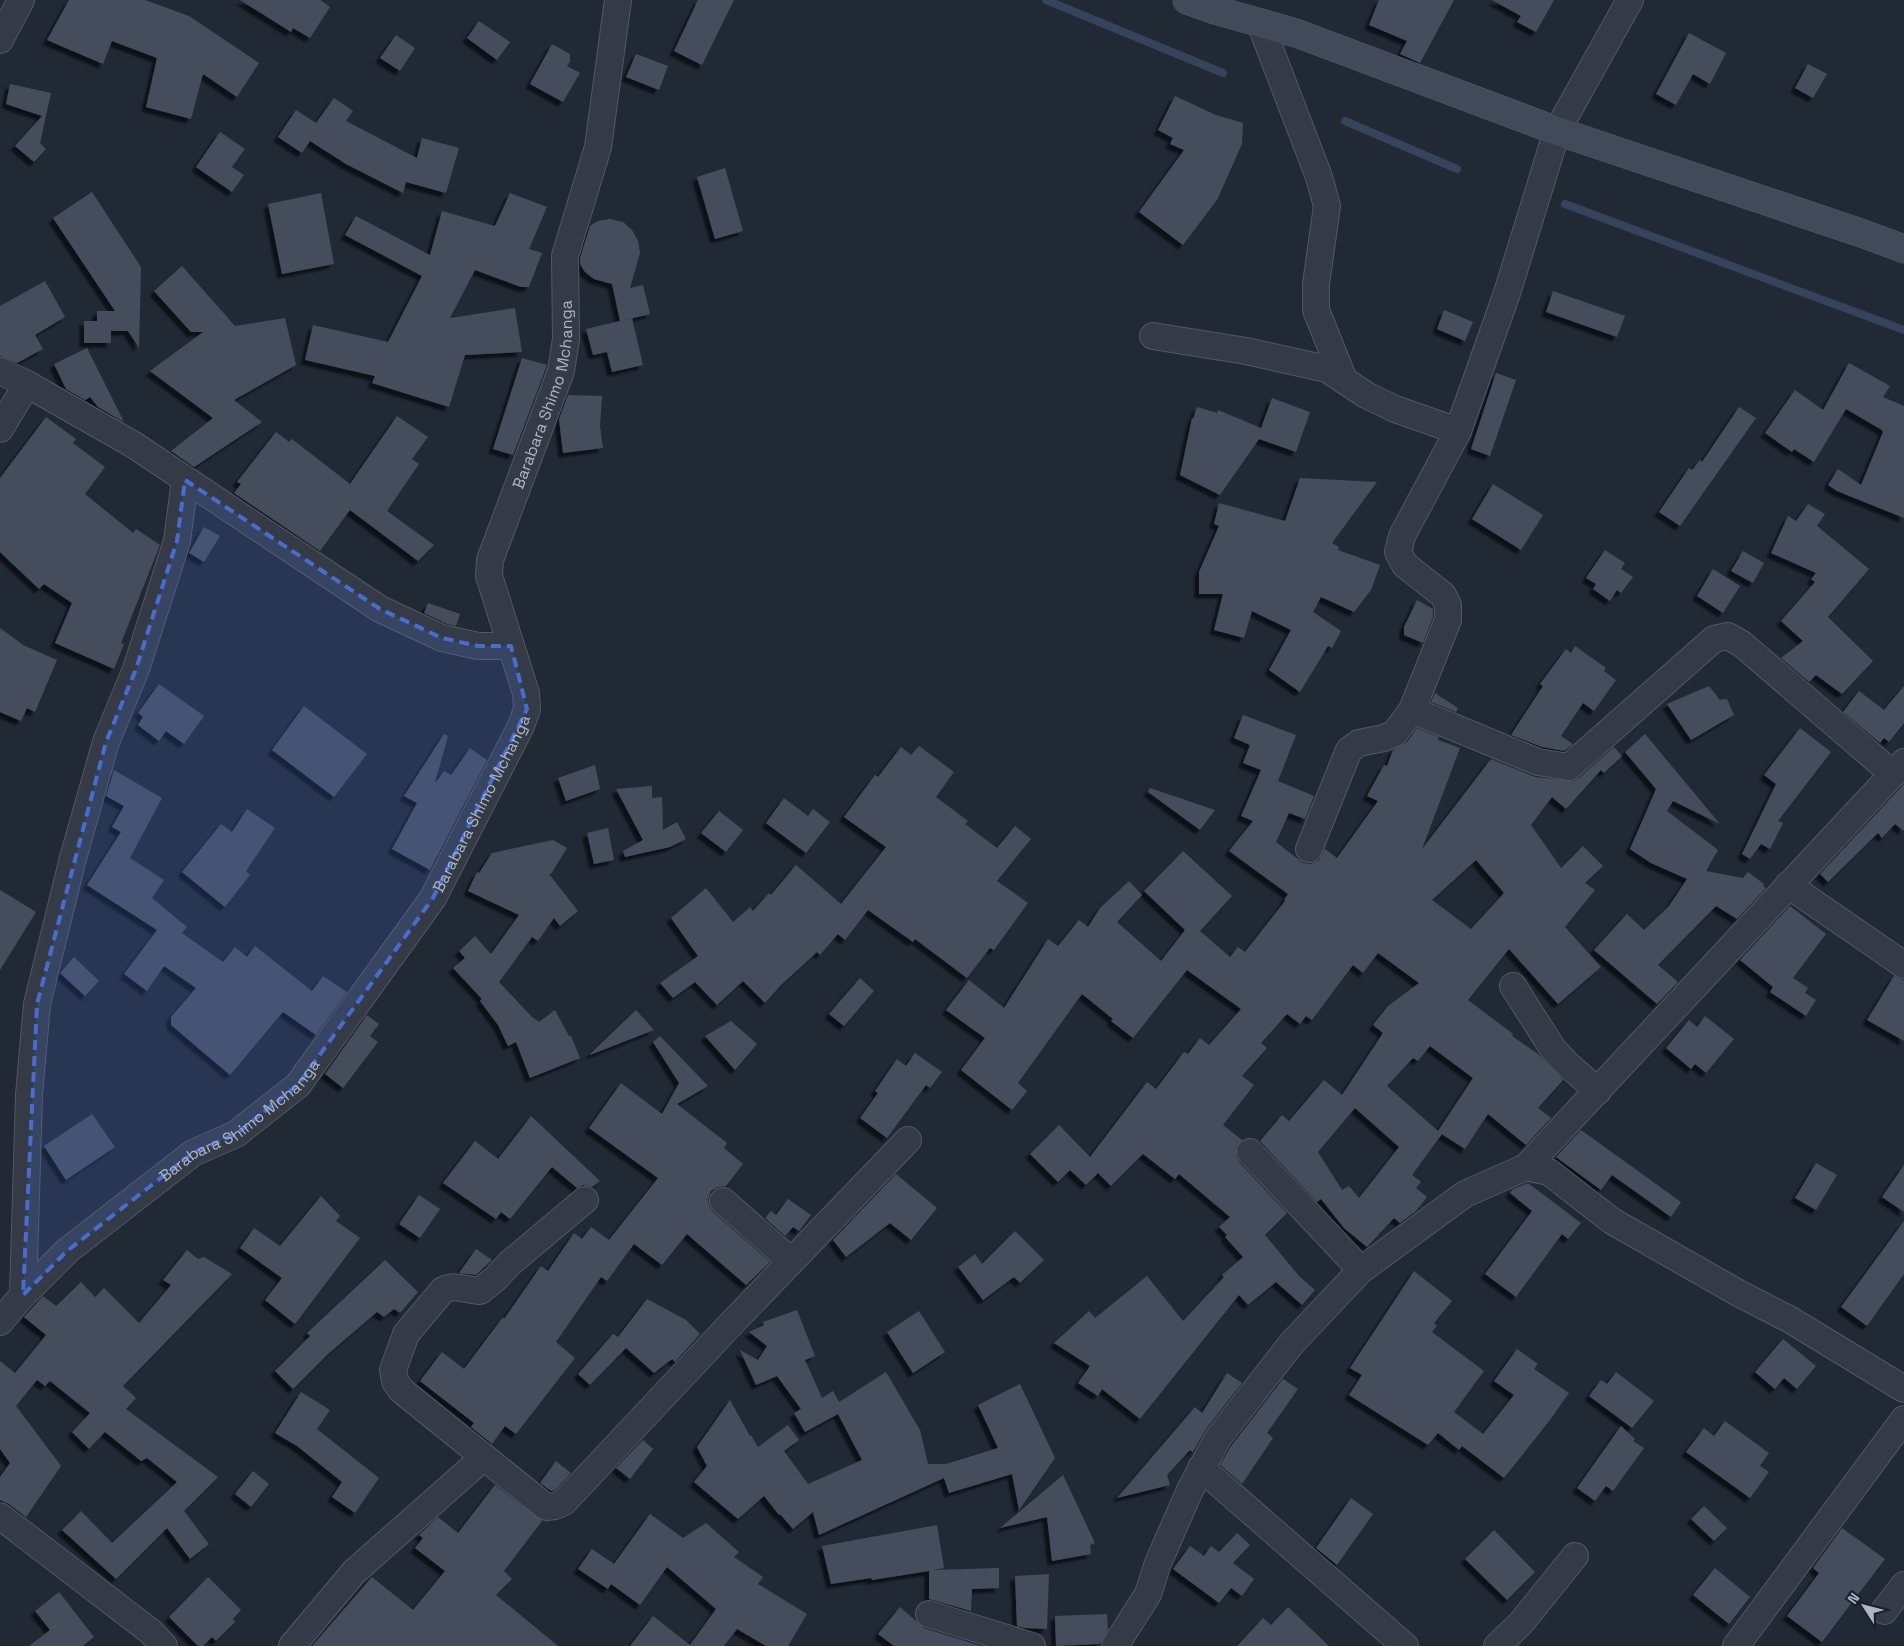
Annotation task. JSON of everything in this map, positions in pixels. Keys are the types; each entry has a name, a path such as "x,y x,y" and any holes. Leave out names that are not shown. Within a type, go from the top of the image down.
{"street":[{"path":"0,40 21,0"},
{"name":"Barabara Shimo Mchanga","path":"0,1322 23,1295 67,1251 193,1153 236,1134 298,1085 433,898 521,726 527,709 526,693 489,576 490,560 561,371 566,339 565,256 598,147 618,0"},
{"path":"1187,0 1217,5 1260,23 1296,33 1557,130 1904,249"},
{"path":"1309,849 1349,750 1359,743 1384,738 1395,733 1412,710 1448,620 1448,605 1443,594 1405,565 1398,552 1402,536 1458,431 1507,292 1557,130 1630,0"},
{"path":"1260,23 1319,177 1327,206 1316,284 1316,310 1344,380"},
{"path":"1154,336 1246,351 1327,369 1366,396 1458,431"},
{"path":"0,371 28,384 134,445 380,609 442,638 478,646 511,646"},
{"path":"0,429 28,384"},
{"path":"23,1295 29,1095 37,1004 73,858 106,742 136,669 177,541 185,480"},
{"path":"1115,1646 1148,1594 1158,1563 1190,1490 1218,1438 1292,1343 1361,1270 1465,1194 1526,1167 1899,768 1742,644 1728,636 1714,639 1569,767 1538,762 1412,710"},
{"path":"1788,885 1904,966"},
{"path":"1512,986 1553,1049 1598,1091"},
{"path":"585,1200 510,1262 480,1291 470,1291 458,1287 450,1287 443,1290 406,1334 393,1370 395,1381 401,1390 546,1506 556,1506 564,1502 908,1140"},
{"path":"1250,1152 1361,1270"},
{"path":"1526,1167 1549,1172 1612,1220 1740,1294 1790,1319 1904,1389"},
{"path":"723,1201 791,1261"},
{"path":"1736,1646 1904,1419"},
{"path":"292,1646 354,1572 484,1457"},
{"path":"1201,1468 1405,1646"},
{"path":"0,1516 150,1642"},
{"path":"1497,1646 1521,1623 1575,1556"},
{"path":"1884,1611 1904,1585"},
{"path":"929,1614 1032,1646"}],"highlighted area":[{"path":"185,480 380,609 442,638 478,646 511,646 527,709 433,898 298,1085 236,1134 193,1153 67,1251 23,1295 37,1004 106,742 136,669 177,541"}],"building":[{"path":"69,0 145,0 189,16 259,63 237,97 203,74 191,119 146,107 157,58 112,41 103,64 47,40"},
{"path":"240,0 320,0 330,7 310,38 293,28 291,32"},
{"path":"698,0 734,0 702,65 674,51"},
{"path":"1379,0 1454,0 1420,63 1400,54 1407,41 1369,25"},
{"path":"1492,0 1554,0 1536,32 1517,22 1521,16"},
{"path":"479,21 510,42 497,60 467,38"},
{"path":"1689,33 1726,53 1710,84 1693,74 1676,105 1656,94"},
{"path":"396,35 415,48 400,71 380,58"},
{"path":"552,44 570,54 570,62 567,66 580,73 563,102 530,84"},
{"path":"636,54 668,66 659,90 626,77"},
{"path":"1808,64 1827,74 1813,98 1795,88"},
{"path":"10,84 51,93 40,143 46,149 34,162 15,146 42,116 6,104"},
{"path":"1175,96 1216,115 1243,123 1242,144 1217,200 1183,245 1139,212 1184,150 1170,144 1173,138 1158,130"},
{"path":"334,98 353,111 346,121 417,158 422,138 459,148 446,193 406,182 403,193 346,164 310,141 302,153 278,137 296,110 316,123"},
{"path":"220,132 245,149 232,167 244,175 232,192 196,167"},
{"path":"725,168 743,231 715,239 697,177"},
{"path":"92,192 141,267 139,348 128,331 111,331 111,343 84,343 84,321 97,321 97,311 115,311 53,218"},
{"path":"321,193 334,264 282,274 268,204"},
{"path":"510,193 547,207 529,249 542,253 529,287 521,287 475,270 450,318 515,308 522,352 465,355 449,407 372,383 375,376 305,360 313,325 388,342 422,276 345,235 356,216 430,255 442,211 495,226"},
{"path":"610,219 623,222 632,230 638,241 640,253 630,288 643,285 650,314 632,318 643,365 612,372 607,352 593,355 586,329 620,321 612,284 594,279 585,272 580,264 580,258 590,226 598,221"},
{"path":"182,266 235,326 285,318 296,365 234,400 262,422 194,467 171,451 213,418 150,371 203,332 191,332 154,291"},
{"path":"45,281 65,317 35,335 43,349 17,363 0,356 0,306"},
{"path":"1553,291 1625,316 1617,337 1546,312"},
{"path":"1444,310 1473,322 1465,341 1437,329"},
{"path":"87,348 124,422 98,407 90,397 85,400 66,389 54,364"},
{"path":"522,358 547,365 513,455 493,449"},
{"path":"1849,363 1890,386 1883,397 1904,406 1904,518 1837,491 1828,485 1838,469 1861,485 1883,432 1882,430 1846,409 1814,462 1794,449 1792,452 1765,433 1795,390 1823,410"},
{"path":"1496,373 1516,380 1490,456 1471,449"},
{"path":"568,395 602,396 600,426 603,448 563,453 559,419"},
{"path":"1272,398 1310,412 1296,452 1259,439 1220,495 1180,475 1192,418 1197,407 1217,413 1218,410 1261,428"},
{"path":"1739,407 1756,418 1680,526 1659,512 1689,468 1692,470 1700,460 1702,462"},
{"path":"397,416 428,437 412,459 419,464 387,511 434,545 418,561 350,510 320,551 234,493 241,484 237,482 276,432 289,442 292,439 350,484"},
{"path":"46,417 76,439 73,443 105,467 85,494 133,533 136,529 160,545 121,643 124,644 114,669 55,643 72,603 44,584 39,589 0,552 0,478"},
{"path":"1300,478 1377,482 1332,543 1339,547 1338,550 1380,565 1371,590 1354,612 1321,597 1313,612 1341,631 1332,648 1328,646 1300,692 1269,670 1291,630 1252,611 1244,638 1214,630 1223,594 1199,594 1199,572 1219,526 1214,524 1219,503 1285,521"},
{"path":"1493,484 1543,515 1521,550 1472,519"},
{"path":"1808,504 1825,514 1817,526 1869,569 1828,617 1873,661 1842,694 1816,675 1809,682 1781,658 1803,641 1781,621 1815,582 1811,579 1816,573 1771,553 1788,516 1796,521"},
{"path":"204,527 220,536 204,562 189,553"},
{"path":"1605,550 1625,563 1621,569 1633,577 1621,593 1617,590 1610,601 1593,589 1596,584 1586,578"},
{"path":"1743,551 1764,563 1753,583 1731,571"},
{"path":"1713,569 1740,586 1723,613 1697,596"},
{"path":"1417,600 1433,609 1433,617 1423,643 1404,635 1404,627"},
{"path":"428,603 460,614 456,626 447,624 424,613"},
{"path":"0,628 23,645 57,660 35,712 27,708 21,721 0,712"},
{"path":"1575,646 1606,668 1604,671 1616,680 1594,711 1583,703 1561,736 1573,744 1564,751 1542,747 1511,735 1543,686 1540,684 1566,649 1571,653"},
{"path":"159,684 204,716 184,744 166,731 159,741 138,725 143,717 138,713"},
{"path":"1709,686 1720,700 1727,699 1734,715 1691,740 1667,704"},
{"path":"1904,686 1904,723 1889,742 1884,738 1880,743 1843,712 1859,691 1884,710"},
{"path":"1435,693 1458,708 1456,712 1431,702"},
{"path":"304,706 367,754 334,797 272,750"},
{"path":"1243,715 1296,735 1278,781 1314,796 1305,819 1289,813 1276,842 1303,863 1311,864 1319,860 1325,849 1337,858 1378,801 1367,796 1384,765 1387,766 1393,750 1407,742 1417,728 1439,737 1438,740 1460,748 1422,849 1491,759 1535,777 1573,781 1579,778 1614,747 1622,756 1604,773 1601,770 1566,809 1552,797 1531,825 1561,868 1583,846 1603,866 1585,883 1595,890 1565,927 1601,967 1558,1004 1509,949 1468,1000 1513,1034 1512,1036 1538,1054 1563,1080 1538,1108 1551,1118 1526,1145 1488,1114 1465,1149 1442,1134 1412,1175 1421,1182 1416,1188 1427,1197 1416,1211 1400,1223 1394,1218 1367,1247 1344,1228 1321,1199 1317,1202 1260,1141 1282,1115 1289,1121 1324,1080 1342,1095 1383,1033 1373,1025 1388,1006 1419,983 1378,953 1363,973 1353,965 1312,1020 1306,1016 1300,1024 1287,1014 1261,1043 1267,1048 1242,1076 1254,1085 1223,1125 1242,1140 1236,1148 1236,1156 1239,1162 1287,1213 1265,1235 1299,1276 1315,1290 1302,1305 1276,1282 1248,1305 1239,1295 1140,1419 1102,1389 1098,1396 1078,1383 1090,1366 1054,1343 1089,1311 1095,1318 1147,1276 1183,1321 1224,1277 1222,1275 1243,1257 1225,1237 1227,1235 1219,1227 1230,1217 1179,1174 1175,1179 1143,1154 1111,1186 1098,1173 1086,1185 1070,1170 1058,1182 1030,1154 1059,1125 1090,1157 1147,1082 1156,1089 1184,1052 1188,1054 1200,1038 1209,1045 1241,1009 1187,970 1133,1038 1082,994 1018,1083 1027,1091 1012,1110 961,1070 985,1038 946,1010 969,980 1004,1008 1048,939 1058,946 1079,920 1088,927 1100,908 1129,881 1142,895 1117,922 1161,961 1185,930 1144,891 1183,851 1232,896 1200,931 1230,957 1238,947 1245,952 1285,901 1288,894 1229,851 1253,821 1241,816 1261,770 1243,763 1250,745 1234,738","holes":["1476,860 1504,893 1471,929 1432,900","1430,1046 1473,1078 1438,1131 1387,1086 1413,1058 1418,1061","1355,1108 1399,1147 1359,1198 1349,1186 1342,1190 1318,1152"]},
{"path":"1800,728 1831,752 1778,821 1783,823 1770,849 1761,844 1750,859 1742,854 1776,784 1764,775"},
{"path":"444,734 448,736 435,783 444,771 451,775 470,748 487,760 430,870 392,849 417,803 404,796"},
{"path":"1645,734 1720,824 1673,801 1667,811 1718,850 1706,871 1743,878 1748,872 1764,884 1763,886 1766,888 1737,919 1716,906 1658,965 1678,982 1657,1004 1594,950 1627,914 1644,930 1669,906 1687,879 1651,863 1630,849 1656,789 1625,752"},
{"path":"919,746 954,772 936,797 968,821 965,824 997,848 1015,826 1031,839 997,881 1028,903 994,950 990,948 967,978 915,939 913,942 868,910 845,940 838,934 820,955 817,952 780,986 765,1003 743,981 717,1005 695,982 673,998 660,983 698,956 671,918 706,888 733,922 750,907 753,911 769,893 771,895 796,865 841,904 886,847 844,817 875,775 878,777 901,747 911,755"},
{"path":"595,765 600,789 566,801 558,778"},
{"path":"114,770 162,798 130,858 164,880 152,898 187,927 182,933 223,962 235,947 247,957 255,946 312,991 323,976 347,992 316,1035 283,1012 230,1075 171,1025 171,1017 196,988 164,966 147,991 124,974 157,930 87,885 121,832 112,827 124,806 106,796"},
{"path":"1904,784 1904,831 1895,824 1882,838 1878,833 1828,882 1820,874"},
{"path":"652,786 652,798 662,797 663,830 677,822 686,839 670,847 625,857 623,851 643,840 616,789"},
{"path":"1150,788 1215,810 1200,830 1148,792"},
{"path":"784,798 808,816 813,809 830,822 806,853 766,823"},
{"path":"247,809 275,828 246,871 250,875 225,907 182,872 221,824 232,832"},
{"path":"719,811 743,830 726,852 701,833"},
{"path":"608,828 614,860 594,864 587,833"},
{"path":"553,840 567,848 551,874 549,874 578,911 560,926 554,918 538,941 532,937 499,982 539,1022 555,1010 569,1036 571,1036 580,1058 530,1078 516,1042 508,1046 498,1025 480,1001 482,999 453,968 465,958 459,951 475,936 491,954 519,915 468,891 477,872 479,873 492,853"},
{"path":"0,890 36,912 0,970"},
{"path":"1790,906 1826,934 1793,978 1808,988 1805,993 1816,1000 1806,1016 1770,992 1773,987 1740,960"},
{"path":"74,957 99,981 85,996 60,973"},
{"path":"1894,976 1904,980 1904,1041 1867,1020"},
{"path":"860,978 874,991 844,1026 829,1014"},
{"path":"636,1010 654,1030 590,1055 590,1054"},
{"path":"367,1015 379,1024 370,1036 378,1042 343,1088 325,1074"},
{"path":"1705,1016 1734,1039 1706,1073 1695,1064 1691,1069 1666,1048 1689,1020 1697,1027"},
{"path":"731,1021 757,1044 735,1070 705,1036"},
{"path":"660,1036 708,1086 677,1104 727,1143 724,1148 743,1164 726,1186 718,1187 711,1191 708,1199 709,1206 713,1212 770,1262 746,1285 687,1234 662,1265 634,1244 607,1281 601,1277 556,1342 575,1358 516,1434 505,1426 492,1444 471,1427 474,1423 420,1381 442,1352 464,1369 503,1317 504,1319 541,1266 548,1271 574,1233 582,1239 591,1227 609,1240 658,1178 589,1128 621,1083 662,1114 679,1083 653,1042"},
{"path":"915,1053 942,1072 930,1088 926,1085 887,1138 860,1118 878,1093 875,1091 897,1059 906,1066"},
{"path":"92,1114 115,1147 66,1180 44,1146"},
{"path":"531,1116 600,1181 592,1187 583,1185 577,1188 552,1167 510,1219 501,1212 496,1219 443,1183 475,1141 498,1159"},
{"path":"1581,1130 1681,1202 1671,1217 1612,1175 1601,1190 1556,1157"},
{"path":"1816,1163 1837,1175 1816,1210 1795,1198"},
{"path":"1904,1165 1904,1212 1882,1197"},
{"path":"896,1174 937,1208 911,1240 890,1223 846,1257 833,1240"},
{"path":"1528,1183 1581,1223 1568,1239 1562,1234 1516,1297 1485,1274 1532,1211 1510,1193 1513,1189"},
{"path":"419,1195 440,1209 420,1238 399,1224"},
{"path":"321,1196 340,1216 336,1221 360,1238 295,1324 265,1300 282,1278 240,1248 254,1228 280,1246"},
{"path":"788,1199 811,1215 799,1231 793,1227 785,1236 765,1218 771,1211 776,1215"},
{"path":"1904,1221 1904,1274 1867,1326 1841,1307"},
{"path":"1015,1231 1044,1260 1020,1283 1014,1277 983,1300 958,1267 975,1254 982,1264"},
{"path":"476,1249 492,1260 476,1275 459,1273"},
{"path":"187,1250 198,1259 204,1257 232,1274 123,1386 136,1398 126,1409 218,1477 184,1511 209,1544 190,1559 167,1528 116,1579 62,1530 81,1511 112,1543 177,1482 147,1458 141,1461 105,1432 89,1449 72,1432 90,1413 50,1381 45,1386 37,1380 16,1406 61,1466 26,1517 9,1504 0,1500 0,1477 10,1463 0,1449 0,1361 15,1373 46,1335 24,1317 43,1296 56,1306 81,1282 95,1297 104,1288 139,1323 171,1285 163,1280"},
{"path":"385,1260 418,1292 400,1313 394,1309 384,1317 377,1312 328,1354 293,1389 275,1371 310,1336 307,1333"},
{"path":"1414,1271 1452,1301 1434,1323 1437,1326 1432,1332 1484,1371 1454,1412 1483,1434 1514,1395 1494,1381 1517,1349 1538,1364 1534,1369 1569,1393 1504,1478 1462,1446 1459,1450 1438,1433 1428,1445 1349,1395 1362,1375 1350,1368"},
{"path":"647,1299 686,1320 700,1334 675,1362 672,1359 654,1373 626,1348 590,1385 578,1374 613,1334 618,1337"},
{"path":"797,1310 815,1356 805,1360 822,1398 833,1391 839,1402 886,1372 920,1430 928,1464 946,1464 998,1448 978,1405 1020,1384 1055,1458 1019,1510 1012,1474 949,1493 944,1478 819,1535 813,1512 793,1529 764,1496 738,1519 694,1482 707,1466 697,1447 730,1400 758,1447 788,1425 799,1440 784,1451 808,1484 862,1460 838,1414 805,1432 794,1413 801,1409 777,1376 756,1385 740,1350 758,1360 767,1346 749,1332 764,1325 763,1322"},
{"path":"919,1311 945,1352 913,1373 887,1332"},
{"path":"1783,1339 1816,1366 1797,1389 1784,1378 1775,1389 1755,1372"},
{"path":"1616,1372 1654,1401 1632,1428 1589,1396 1601,1380 1607,1384"},
{"path":"1227,1373 1242,1383 1206,1429 1193,1452 1190,1450 1167,1475 1170,1485 1117,1498 1195,1407 1202,1413"},
{"path":"1283,1379 1298,1389 1267,1433 1273,1438 1242,1484 1220,1465 1231,1446"},
{"path":"301,1392 330,1410 317,1429 379,1478 355,1513 332,1497 342,1482 297,1446 275,1433"},
{"path":"1725,1421 1769,1453 1760,1466 1769,1472 1750,1498 1686,1452 1704,1428 1714,1436"},
{"path":"1621,1426 1635,1439 1633,1441 1644,1448 1613,1491 1606,1486 1595,1501 1577,1488"},
{"path":"643,1440 653,1449 630,1479 616,1468"},
{"path":"556,1461 571,1473 555,1490 551,1491 540,1483"},
{"path":"253,1471 269,1484 251,1507 235,1494"},
{"path":"1063,1475 1095,1543 1090,1545 1091,1554 1052,1561 1047,1517 1000,1528"},
{"path":"495,1485 542,1521 504,1571 512,1579 496,1595 558,1646 312,1646 372,1577 413,1610 445,1571 415,1548 423,1538 419,1535 438,1517 458,1533"},
{"path":"1351,1498 1373,1514 1337,1565 1316,1548"},
{"path":"1704,1506 1727,1528 1714,1541 1691,1519"},
{"path":"650,1514 683,1538 706,1523 739,1552 734,1557 763,1577 758,1584 807,1614 788,1646 766,1646 737,1629 724,1646 630,1646 653,1616 690,1645 716,1609 667,1567 640,1605 611,1584 608,1589 578,1569 592,1549 614,1564"},
{"path":"937,1525 944,1568 933,1570 999,1568 999,1588 972,1589 971,1611 929,1599 929,1571 831,1584 822,1546"},
{"path":"1842,1528 1885,1559 1822,1642 1787,1616 1819,1573 1813,1568"},
{"path":"1494,1530 1535,1572 1507,1600 1465,1559"},
{"path":"1237,1533 1250,1545 1233,1563 1254,1579 1242,1596 1231,1588 1219,1603 1173,1569 1190,1546 1204,1556 1211,1546 1219,1552"},
{"path":"1715,1568 1750,1597 1729,1624 1693,1595"},
{"path":"1049,1574 1047,1629 1017,1626 1015,1576"},
{"path":"208,1577 241,1610 233,1619 235,1622 216,1641 212,1637 203,1646 198,1646 169,1617"},
{"path":"59,1592 94,1637 83,1646 29,1646 50,1630 35,1611"},
{"path":"900,1607 924,1628 981,1646 894,1646 878,1634"},
{"path":"1288,1607 1329,1646 1237,1646 1263,1618 1271,1625"},
{"path":"1107,1614 1108,1630 1100,1644 1056,1646 1055,1616"}],"waterway":[{"path":"1046,0 1223,73"},
{"path":"1345,121 1457,169"},
{"path":"1565,204 1904,330"}]}
